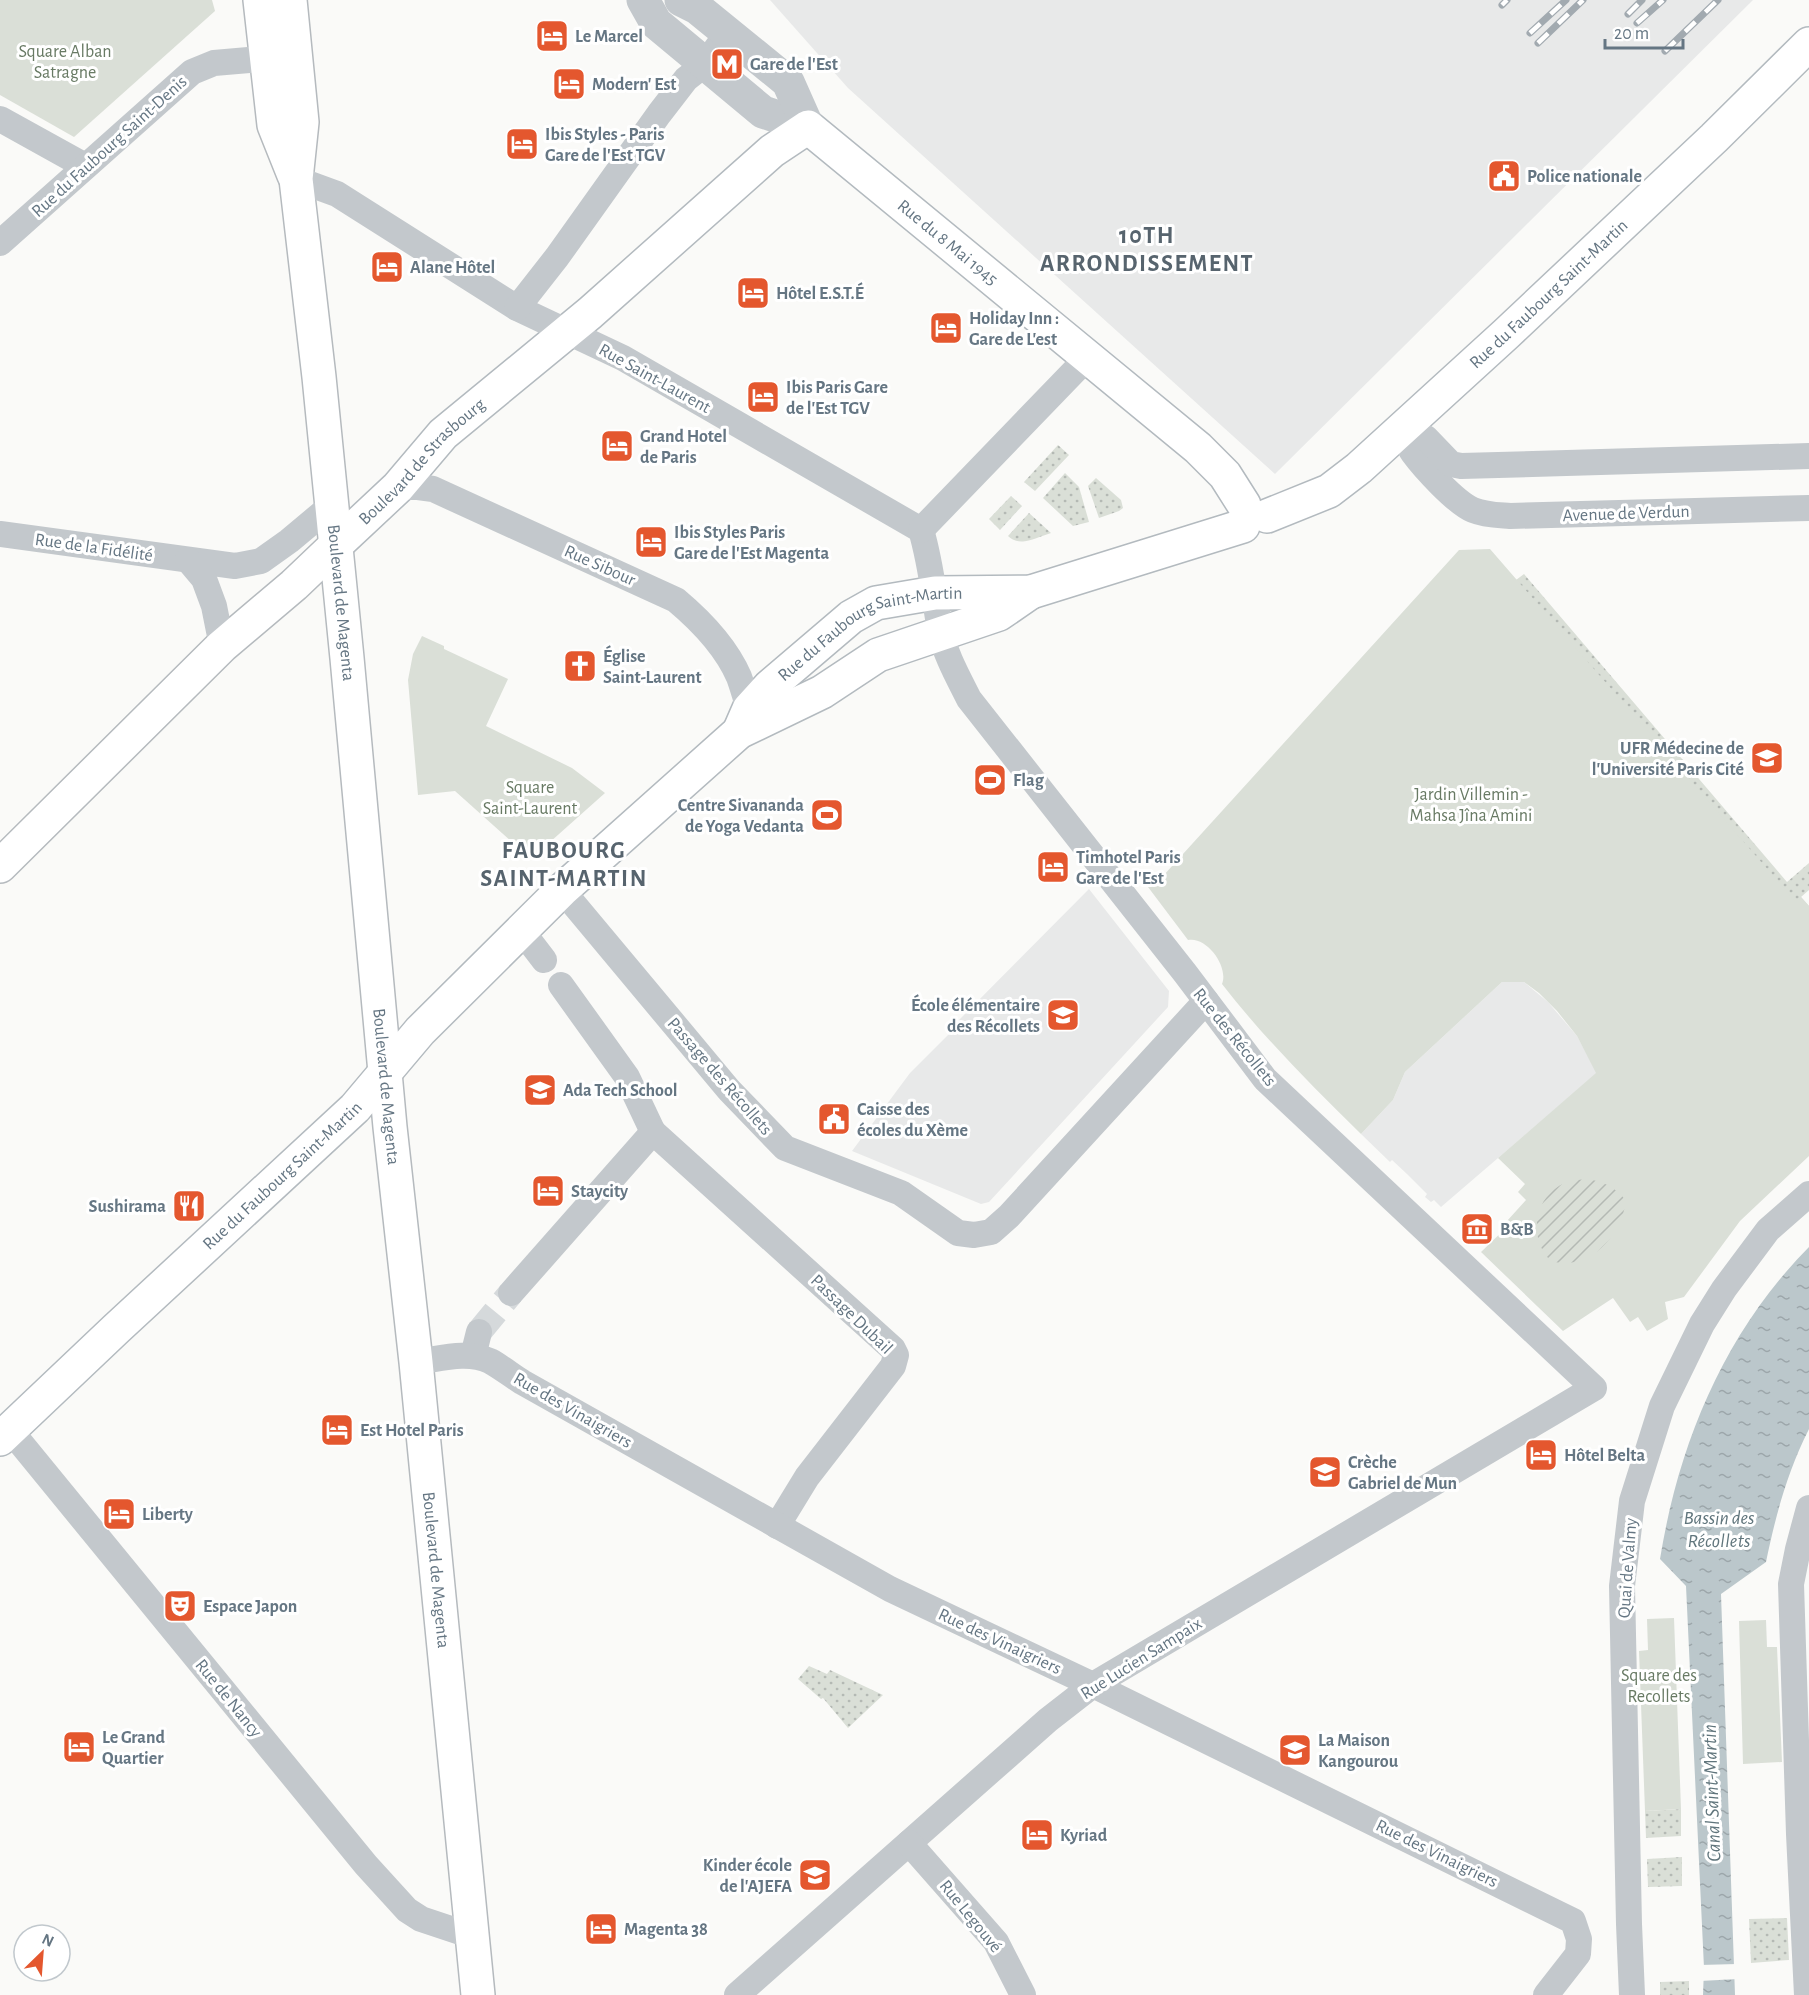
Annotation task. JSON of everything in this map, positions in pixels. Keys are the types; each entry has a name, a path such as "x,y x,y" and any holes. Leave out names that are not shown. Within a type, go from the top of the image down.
{"main road":[{"name":"Boulevard de Magenta","path":"260,0 302,122 296,179 332,505 478,1995"},
{"name":"Boulevard de Magenta","path":"281,57 290,0"},
{"name":"Rue du Faubourg Saint-Martin","path":"744,721 822,692 878,655 999,614 1031,592 1329,491 1359,468 1506,334 1714,138 1809,44"},
{"name":"Boulevard de Strasbourg","path":"0,865 222,646 294,585 398,487 443,434 567,332 772,151 808,127"},
{"name":"Rue du 8 Mai 1945","path":"808,127 1198,448 1225,475 1252,516"},
{"name":"Rue du Faubourg Saint-Martin","path":"5,1435 355,1108 420,1031 521,930 744,721 778,679 851,617 876,603 935,593 1031,592"}],"street":[{"name":"Rue du 8 Mai 1945","path":"643,0 656,24 763,112 808,127"},
{"name":"Rue du 8 Mai 1945","path":"681,0 697,8 788,82 808,127"},
{"path":"518,308 659,114 686,79 705,64 727,34"},
{"name":"Rue du Faubourg Saint-Denis","path":"0,243 192,72 214,63 281,57"},
{"path":"0,119 85,166"},
{"name":"Rue Saint-Laurent","path":"296,179 337,194 518,308 622,358 921,530"},
{"path":"941,632 921,530 1087,358"},
{"path":"1403,427 1426,438 1451,464 1809,456"},
{"name":"Avenue de Verdun","path":"1403,427 1411,451 1449,493 1472,510 1486,514 1510,516 1809,508"},
{"path":"1449,493 1479,465"},
{"name":"Rue Sibour","path":"398,487 433,489 676,600 695,616 723,649 739,677 744,721"},
{"name":"Rue de la Fidélité","path":"0,534 235,567 261,561 332,505"},
{"path":"188,560 204,579 210,594 222,646"},
{"name":"Rue des Récollets","path":"941,632 952,666 969,699 1266,1078 1594,1388"},
{"name":"Passage des Récollets","path":"562,890 729,1090 785,1149 901,1193 958,1233 974,1235 991,1232 1009,1216 1206,1001"},
{"path":"521,930 544,960"},
{"name":"Passage Dubail","path":"561,985 627,1077 653,1132 893,1349 896,1355 893,1366 807,1477 777,1526"},
{"path":"511,1293 653,1132"},
{"name":"Quai de Valmy","path":"1632,1995 1622,1586 1632,1501 1662,1406 1702,1324 1724,1289 1768,1230 1809,1194"},
{"name":"Rue des Vinaigriers","path":"416,1362 457,1356 476,1344 490,1362 522,1382 890,1589 1093,1685 1573,1921 1579,1939 1578,1954 1546,1995"},
{"name":"Rue Lucien Sampaix","path":"737,1995 1048,1720 1093,1685 1594,1388"},
{"name":"Rue de Nancy","path":"5,1435 406,1910 421,1919 472,1936"},
{"path":"1808,1991 1799,1834 1791,1584 1809,1508"},
{"path":"1791,1584 1809,1604"},
{"name":"Rue Legouvé","path":"909,1843 996,1942 1023,1995"}],"shaded area":[{"path":"770,0 1753,0 1275,474 848,88"},
{"path":"1089,889 1169,991 1168,1007 989,1202 981,1204 852,1151 910,1073 958,1025 957,1022"},
{"path":"1502,982 1524,982 1548,1002 1577,1036 1597,1073 1441,1207 1434,1200 1431,1202 1425,1197 1427,1194 1407,1174 1392,1160 1390,1162 1361,1134 1393,1100 1405,1072"}],"green space":[{"name":"Square Alban Satragne","path":"0,0 212,0 215,11 74,137 0,95"},
{"path":"1058,445 1069,455 1035,491 1024,482"},
{"path":"1065,473 1079,487 1089,522 1073,526 1043,498"},
{"path":"1096,478 1121,500 1123,508 1099,518 1088,486"},
{"path":"1011,496 1022,506 1000,530 989,519"},
{"path":"1029,513 1051,533 1023,541 1008,536"},
{"name":"Jardin Villemin - Mahsa Jîna Amini","path":"1490,549 1795,901 1801,897 1809,906 1809,1156 1740,1221 1684,1297 1665,1302 1668,1319 1647,1331 1638,1317 1630,1322 1613,1298 1563,1331 1481,1252 1510,1224 1507,1221 1526,1200 1518,1192 1525,1184 1498,1158 1596,1073 1577,1036 1539,993 1524,982 1502,982 1405,1072 1393,1100 1361,1134 1272,1043 1222,984 1222,969 1215,954 1202,943 1188,940 1148,887 1163,876 1459,550"},
{"path":"1524,574 1787,882 1809,863 1809,890 1801,897 1809,906 1809,969 1516,580"},
{"name":"Square Saint-Laurent","path":"422,636 508,679 486,726 572,768 605,793 531,859 455,791 418,795 408,680 413,654"},
{"path":"1586,1179 1598,1181 1613,1188 1626,1201 1618,1227 1601,1248 1590,1256 1565,1263 1551,1261 1544,1253 1537,1233 1539,1211 1550,1193 1559,1186"},
{"name":"Square des Recollets","path":"1674,1618 1681,1809 1645,1811 1639,1651 1648,1650 1647,1619"},
{"name":"Square des Recollets","path":"1766,1620 1767,1647 1777,1647 1782,1762 1743,1764 1739,1621"},
{"path":"809,1666 827,1674 830,1670 883,1695 848,1728 823,1698 821,1699 798,1679"},
{"path":"1681,1809 1681,1836 1646,1838 1645,1811"},
{"path":"1682,1857 1682,1886 1648,1887 1647,1859"},
{"path":"1787,1918 1789,1960 1751,1963 1749,1919"},
{"path":"1689,1981 1689,1995 1660,1995 1660,1982"}],"water":[{"name":"Bassin des Récollets","path":"1809,1247 1809,1429 1783,1494 1766,1562 1721,1594 1735,1995 1703,1995 1704,1968 1686,1586 1660,1559 1679,1473 1710,1391 1753,1315 1779,1280"}],"pier":[{"path":"1737,1964 1738,1979 1700,1981 1700,1965"}],"tunnel":[{"path":"479,1332 511,1293"}],"railway":[{"path":"1502,5 1507,0"},
{"path":"1530,33 1566,0"},
{"path":"1538,43 1583,0"},
{"path":"1628,14 1642,0"},
{"path":"1637,23 1663,0"},
{"path":"1665,51 1718,0"}],"place":[{"name":"Le Marcel","path":"552,36"},
{"name":"Gare de l'Est","path":"727,64"},
{"name":"Modern' Est","path":"569,84"},
{"name":"Ibis Styles - Paris Gare de l'Est TGV","path":"522,144"},
{"name":"Police nationale","path":"1504,176"},
{"name":"Alane Hôtel","path":"387,267"},
{"name":"Hôtel E.S.T.É","path":"753,293"},
{"name":"Holiday Inn : Gare de L'est","path":"946,328"},
{"name":"Ibis Paris Gare de l'Est TGV","path":"763,397"},
{"name":"Grand Hotel de Paris","path":"617,446"},
{"name":"Ibis Styles Paris Gare de l'Est Magenta","path":"651,542"},
{"name":"Église Saint-Laurent","path":"580,666"},
{"name":"UFR Médecine de l'Université Paris Cité","path":"1767,758"},
{"name":"Flag","path":"990,780"},
{"name":"Centre Sivananda de Yoga Vedanta","path":"827,815"},
{"name":"Timhotel Paris Gare de l'Est","path":"1053,867"},
{"name":"École élémentaire des Récollets","path":"1063,1015"},
{"name":"Ada Tech School","path":"540,1090"},
{"name":"Caisse des écoles du Xème","path":"834,1119"},
{"name":"Staycity","path":"548,1191"},
{"name":"Sushirama","path":"189,1206"},
{"name":"B&B","path":"1477,1229"},
{"name":"Est Hotel Paris","path":"337,1430"},
{"name":"Hôtel Belta","path":"1541,1455"},
{"name":"Crèche Gabriel de Mun","path":"1325,1472"},
{"name":"Liberty","path":"119,1514"},
{"name":"Espace Japon","path":"180,1606"},
{"name":"Le Grand Quartier","path":"79,1747"},
{"name":"La Maison Kangourou","path":"1295,1750"},
{"name":"Kyriad","path":"1037,1835"},
{"name":"Kinder école de l'AJEFA","path":"815,1875"},
{"name":"Magenta 38","path":"601,1929"}],"district":[{"name":"10TH ARRONDISSEMENT","path":"1147,249"},
{"name":"FAUBOURG SAINT-MARTIN","path":"564,864"}],"water label":[{"name":"Canal Saint-Martin","path":"1711,1793"}]}
